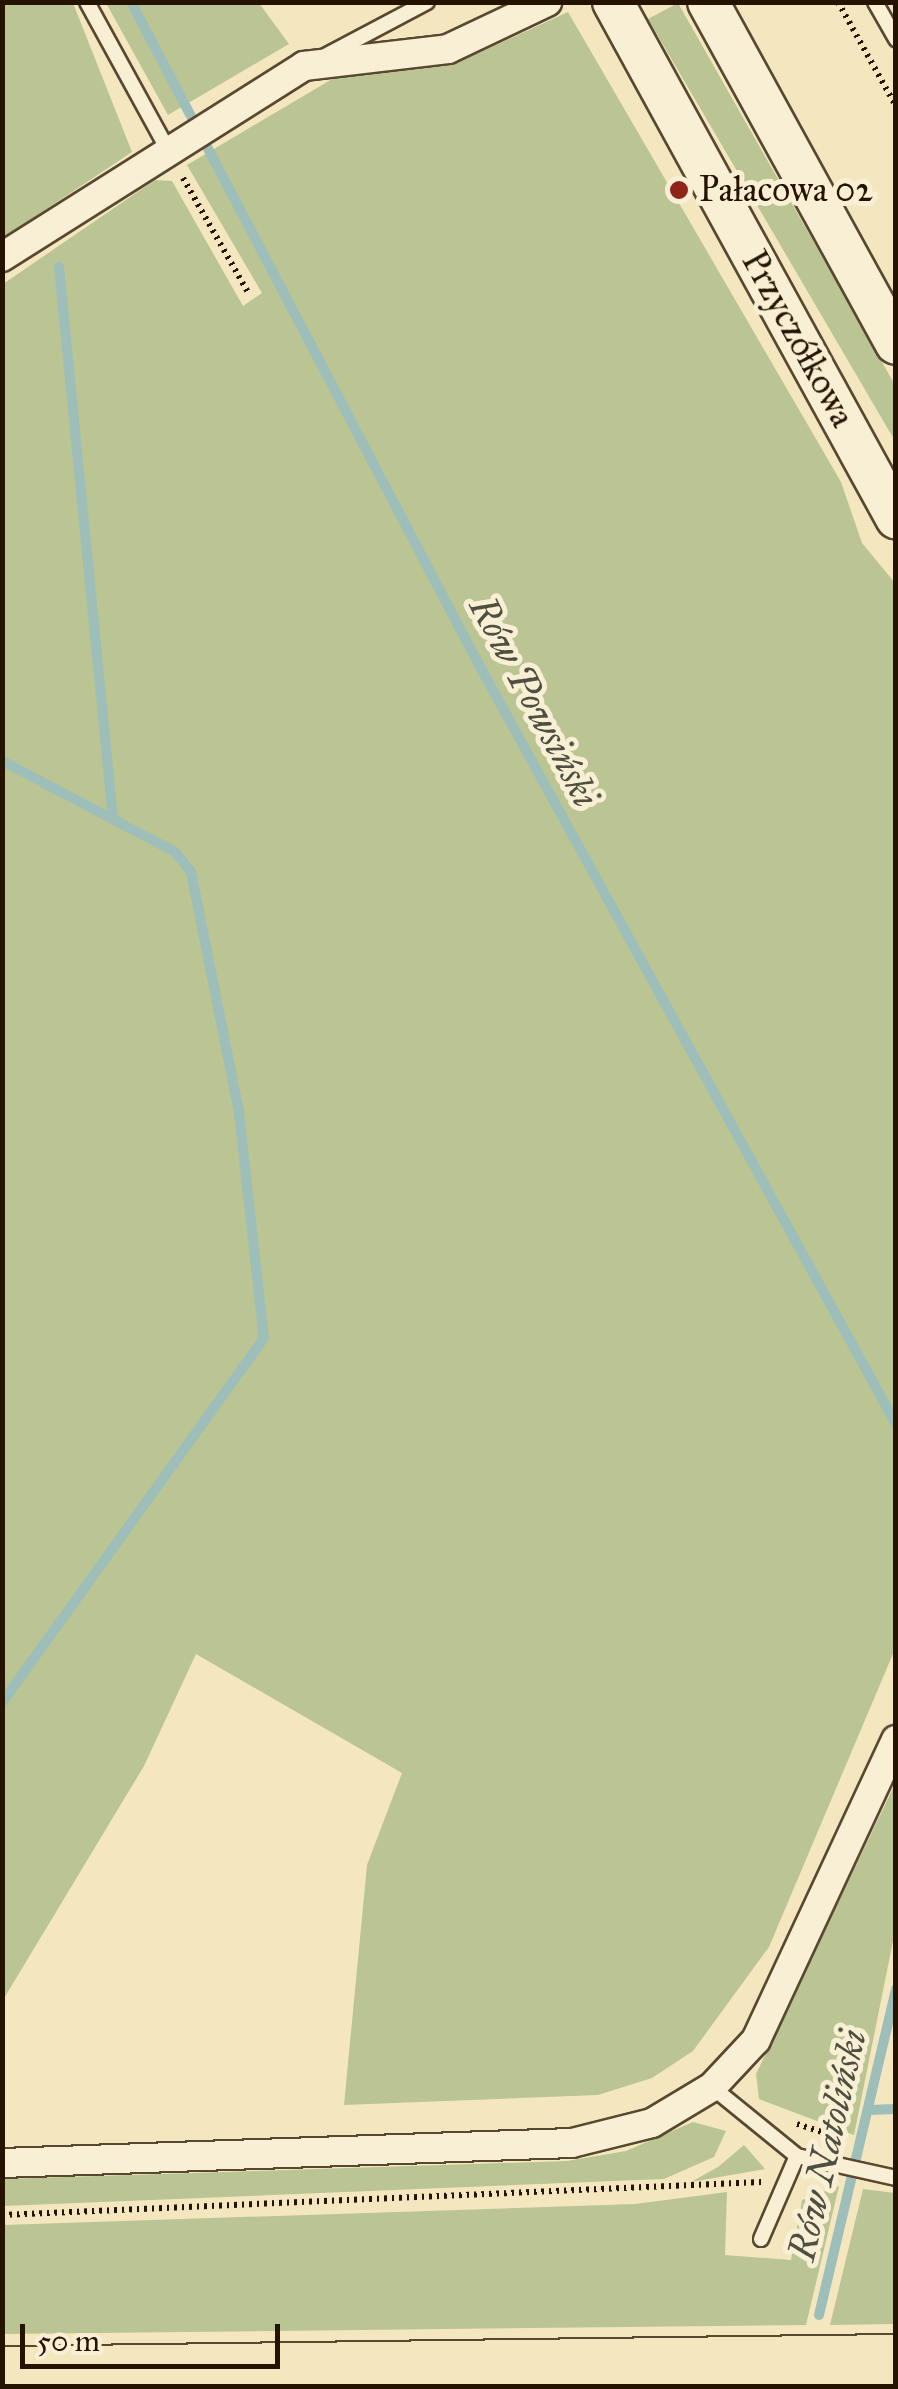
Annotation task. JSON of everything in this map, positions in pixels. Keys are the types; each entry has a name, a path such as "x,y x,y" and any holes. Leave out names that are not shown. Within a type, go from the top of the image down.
{"highway":[{"path":"2,2374 896,2361"}],"main road":[{"name":"Przyczółkowa","path":"612,2 896,518"},
{"path":"708,2 896,344"}],"street":[{"path":"2,257 217,117 304,66 448,49 547,2"},
{"path":"2,2163 572,2143 652,2124 712,2088 782,1995 896,1740"}],"lane":[{"path":"88,2 173,147"},
{"path":"304,66 427,2"},
{"path":"875,2 896,39"},
{"path":"712,2088 797,2156 892,2177"},
{"path":"761,2238 797,2156"}],"path":[{"path":"838,2 896,106"},
{"path":"173,147 249,294"},
{"path":"2,2214 661,2189 787,2179"}],"green space":[{"path":"3,2 73,3 132,152 3,238"},
{"path":"106,3 259,3 289,44 168,115"},
{"path":"678,3 895,385 895,441 648,19"},
{"path":"568,12 841,482 862,543 895,583 895,1649 769,1947 693,2051 652,2078 598,2095 344,2105 367,1865 402,1773 196,1654 144,1766 3,2000 3,284 155,180 172,181 243,306 262,293 187,165 349,69 452,65"},
{"path":"895,1784 895,1931 854,2135 759,2099 756,2074"},
{"path":"693,2122 726,2131 714,2157 664,2179 3,2206 3,2179 567,2161 626,2151"},
{"path":"744,2145 765,2169 691,2182 718,2167"},
{"path":"839,2186 806,2325 3,2334 3,2225 635,2204 727,2192 725,2255 791,2260 802,2200"},
{"path":"863,2189 895,2193 895,2324 830,2325"}],"waterway":[{"name":"Rów Powsiński","path":"131,2 478,663 896,1424"},
{"path":"59,267 113,819"},
{"path":"2,761 175,852 191,872 239,1113 264,1338 2,1702"},
{"name":"Rów Natoliński","path":"819,2315 896,1989"},
{"path":"868,2110 896,2109"}],"place":[{"name":"Pałacowa 02","path":"679,190"}]}
